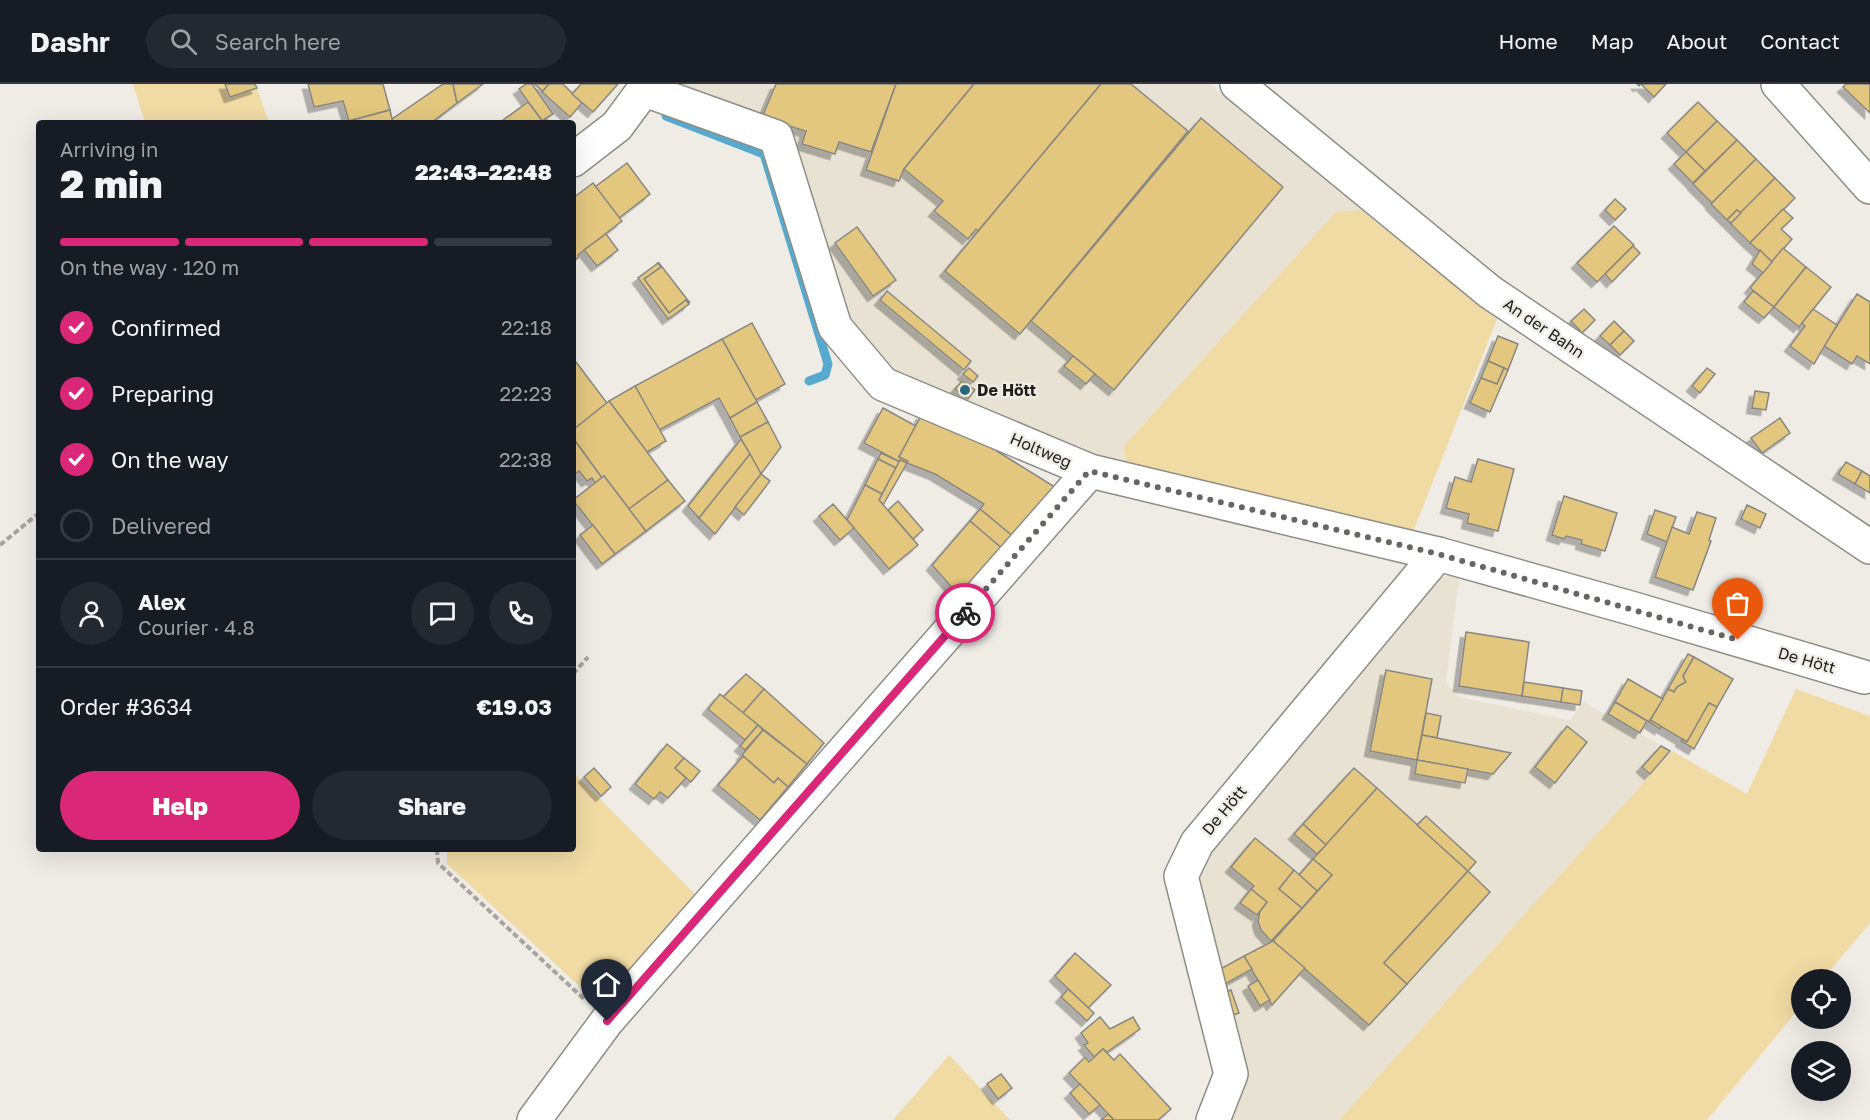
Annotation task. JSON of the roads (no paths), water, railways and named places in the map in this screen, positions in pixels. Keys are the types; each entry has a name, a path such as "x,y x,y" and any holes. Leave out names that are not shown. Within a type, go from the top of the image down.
{"street":[{"name":"An der Bahn","path":"1237,84 1490,292 1870,547"},
{"path":"1778,84 1870,187"},
{"name":"Holtweg","path":"534,1120 607,1021 1089,471 883,384 836,327 776,137 646,87 617,126 576,158"},
{"name":"De Hött","path":"1089,471 1438,554 1864,677"},
{"name":"De Hött","path":"1213,1120 1231,1074 1181,876 1197,843 1438,554"}],"waterway":[{"path":"666,116 764,154 828,364 825,375 809,381"}],"place":[{"name":"De Hött","path":"965,390"}]}
